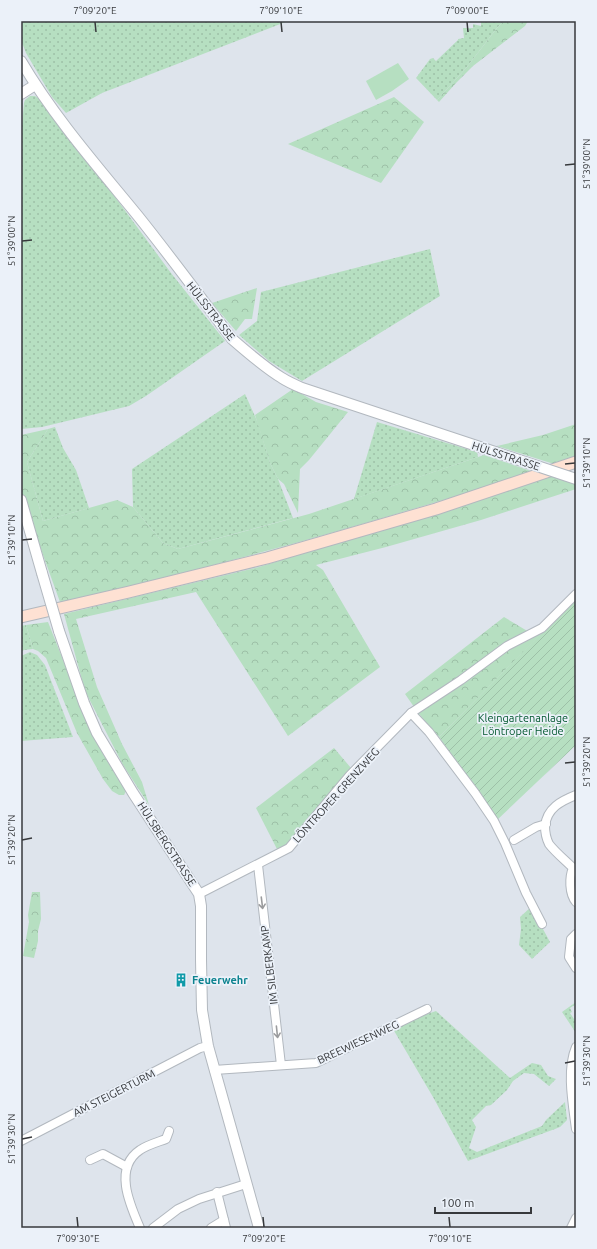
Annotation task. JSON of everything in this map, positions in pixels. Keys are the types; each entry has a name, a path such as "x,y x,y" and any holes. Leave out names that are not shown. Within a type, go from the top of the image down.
{"main road":[{"path":"21,617 267,558 436,509 576,462"}],"street":[{"name":"HÜLSSTRASSE","path":"21,61 49,105 138,216 232,339 267,369 302,388 576,479"},
{"path":"21,98 21,94 35,85"},
{"name":"HÜLSBERGSTRASSE","path":"21,500 59,631 84,703 97,733 199,894 201,906 202,1010 208,1046 259,1228"},
{"name":"LÖNTROPER GRENZWEG","path":"199,894 289,848 350,775 411,713 461,680 507,646 542,628 576,594"},
{"path":"411,713 429,732 494,821 526,893 542,924"},
{"path":"576,795 556,805 549,813 546,820 545,832 549,843 575,868 570,874 571,892 576,902"},
{"path":"514,840 536,827 546,824"},
{"name":"IM SILBERKAMP","path":"258,864 281,1066"},
{"path":"576,934 571,939 569,957 576,968"},
{"name":"BREEWIESENWEG","path":"214,1070 316,1063 427,1009"},
{"name":"AM STEIGERTURM","path":"21,1142 200,1048 208,1046"},
{"path":"576,1047 572,1055 571,1071 576,1129"},
{"path":"140,1228 131,1209 126,1193 125,1181 127,1167 132,1158 140,1150 166,1139 169,1131"},
{"path":"90,1160 103,1154 127,1167"},
{"path":"153,1228 178,1209 199,1198 246,1184"},
{"path":"211,1228 225,1224 217,1192"},
{"path":"570,1228 576,1218"}],"green space":[{"path":"21,21 288,21 102,93 66,113 52,97 26,53 21,40"},
{"path":"481,21 504,21 467,67 437,100 416,78 430,59 433,58 436,61 458,39 464,38 463,28 473,28 473,24 481,26"},
{"path":"504,21 528,21 525,26 473,66 439,102 437,100 467,67"},
{"path":"398,63 409,79 376,100 366,81"},
{"path":"30,96 35,96 39,99 79,148 171,273 225,341 146,396 129,406 42,427 21,429 21,137 24,103"},
{"path":"394,97 424,122 381,183 288,144"},
{"path":"430,249 440,296 302,381 269,361 239,335 257,321 261,292"},
{"path":"257,288 252,319 245,319 236,331 212,303"},
{"path":"293,389 316,402 348,412 300,469 298,513 284,484 278,479 270,463 255,415"},
{"path":"245,394 258,423 270,463 278,479 293,518 178,549 163,543 133,507 132,469"},
{"path":"377,422 477,452 478,457 354,499"},
{"path":"576,424 576,457 554,464 497,446 543,435"},
{"path":"55,427 63,448 76,470 89,508 43,521 27,462 48,429"},
{"path":"48,429 27,462 43,521 117,500 133,507 163,543 178,549 309,514 484,455 534,472 298,542 179,574 60,602 21,494 21,435"},
{"path":"553,476 576,484 576,489 481,520 316,565 323,570 380,667 288,736 196,592 76,619 97,687 122,744 142,782 149,805 123,765 85,691 64,614 259,567"},
{"name":"Kleingartenanlage Löntroper Heide","path":"576,598 576,745 496,821 439,737"},
{"path":"504,617 529,632 551,624 439,737 419,714 405,694"},
{"path":"48,622 93,735 126,791 124,795 119,795 112,791 103,779 77,733 46,658 38,651 33,649 26,625"},
{"path":"26,625 33,649 24,650 21,652 21,626"},
{"path":"30,652 37,655 45,665 73,737 21,741 21,656"},
{"path":"334,748 351,768 285,846 278,851 256,808"},
{"path":"32,892 40,892 41,919 34,958 23,956 29,922 28,915"},
{"path":"531,907 550,942 532,959 519,945 521,929 520,917"},
{"path":"576,1002 576,1004 570,1008 572,1012 570,1013 576,1022 576,1033 562,1012"},
{"path":"436,1011 510,1078 532,1063 541,1065 548,1076 556,1079 549,1086 534,1074 524,1073 513,1081 507,1090 491,1105 486,1106 472,1120 476,1127 469,1148 477,1152 542,1126 546,1120 565,1102 567,1120 560,1127 468,1161 393,1029 407,1021"}],"place":[{"name":"Feuerwehr","path":"181,980"}]}
